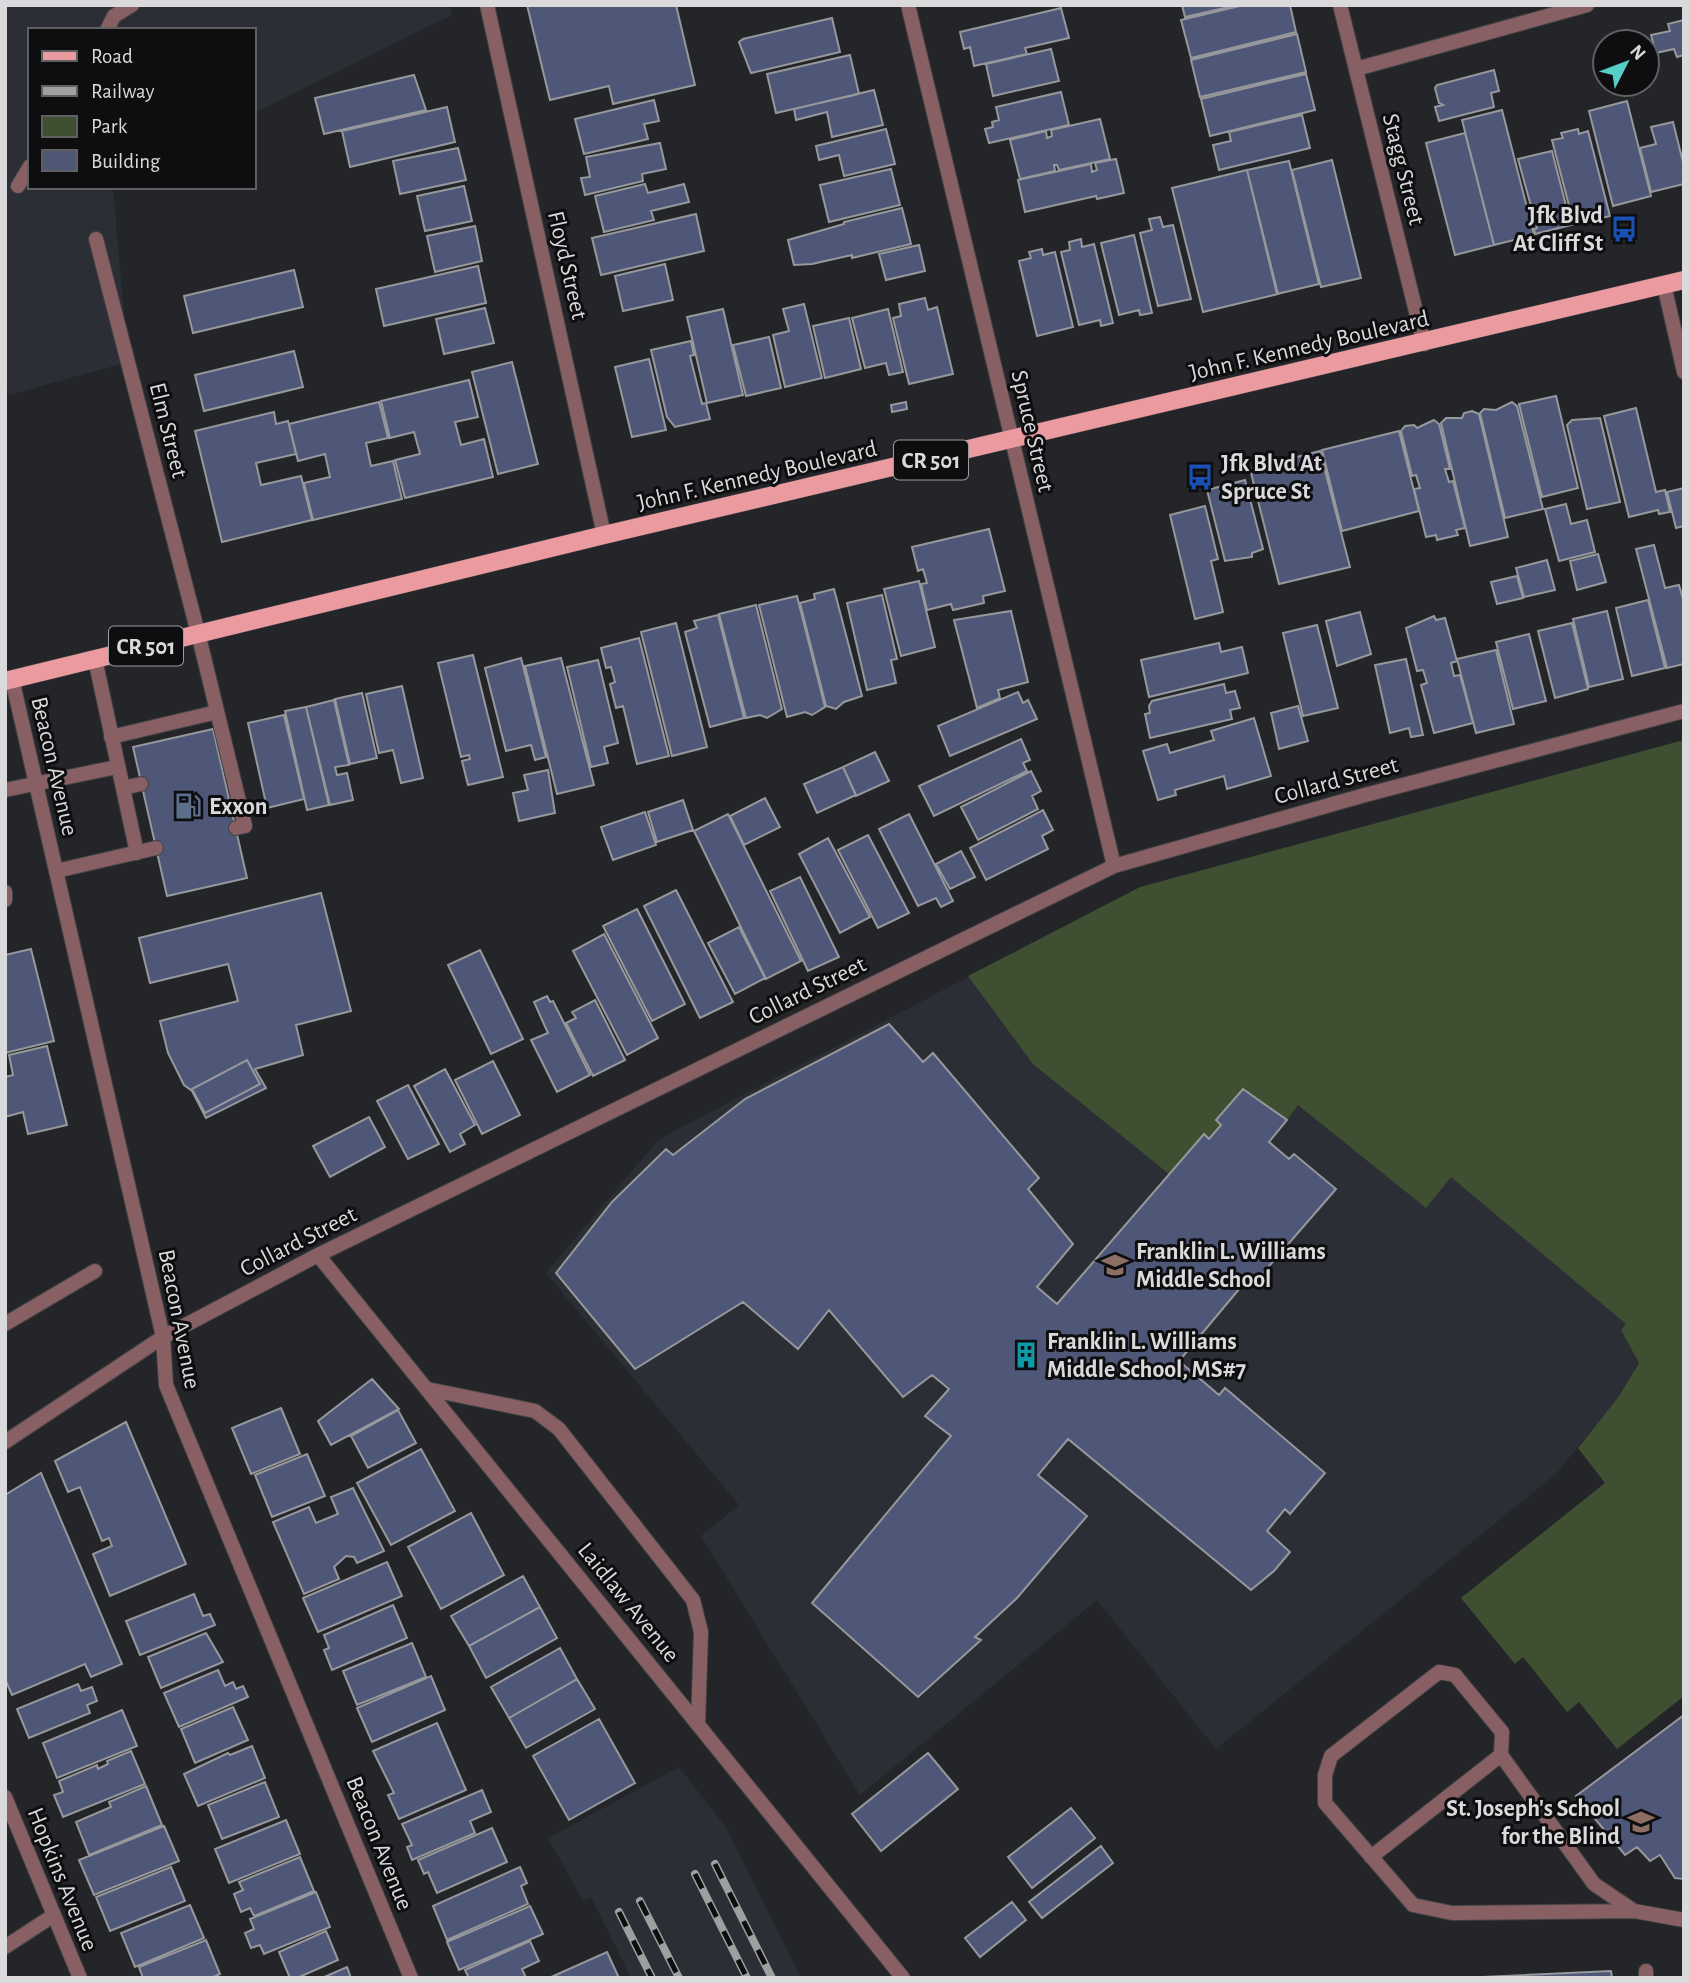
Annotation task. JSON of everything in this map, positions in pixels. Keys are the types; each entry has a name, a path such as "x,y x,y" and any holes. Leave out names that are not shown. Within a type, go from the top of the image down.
{"main road":[{"name":"John F. Kennedy Boulevard","path":"9,680 604,535 1424,344 1684,280"}],"street":[{"path":"108,28 114,16 132,5"},
{"name":"Floyd Street","path":"487,5 604,535"},
{"name":"Spruce Street","path":"908,5 1114,866"},
{"name":"Stagg Street","path":"1340,5 1424,344"},
{"path":"1356,69 1587,5"},
{"path":"18,186 28,169"},
{"name":"Elm Street","path":"96,239 198,633 226,764 245,826 236,828"},
{"path":"1664,285 1684,372"},
{"path":"95,659 137,853"},
{"name":"Beacon Avenue","path":"9,680 36,784 163,1337 166,1385 411,1978"},
{"name":"Collard Street","path":"5,1442 163,1337 318,1255 1114,866 1365,795 1684,711"},
{"path":"111,737 217,712"},
{"path":"5,790 117,767"},
{"path":"123,788 141,784"},
{"path":"56,871 156,848"},
{"path":"5,892 5,900"},
{"name":"Laidlaw Avenue","path":"318,1255 903,1978"},
{"path":"5,1324 95,1271"},
{"path":"427,1389 535,1411 559,1429 693,1600 701,1632 698,1724"},
{"path":"1634,1911 1594,1884 1501,1755 1502,1732 1455,1675 1439,1672 1331,1756 1325,1775 1325,1803 1413,1905 1452,1913 1634,1911 1684,1920"},
{"path":"1371,1857 1501,1755"},
{"name":"Hopkins Avenue","path":"5,1797 80,1978"},
{"path":"5,1947 54,1915"}],"shaded area":[{"path":"5,5 449,5 452,15 256,112 256,28 28,28 28,189 113,189 128,362 9,395 5,387"},
{"name":"Franklin L. Williams Middle School","path":"1684,740 1684,1258 1621,1330 1639,1363 1619,1396 1556,1474 1216,1749 1097,1600 860,1795 701,1536 739,1505 546,1273 659,1139 1140,887"},
{"path":"679,1767 727,1829 801,1978 631,1978 591,1897 583,1901 548,1838"}],"green space":[{"path":"1684,740 1684,1696 1617,1749 1579,1702 1567,1712 1523,1657 1515,1664 1461,1598 1605,1483 1578,1448 1619,1396 1639,1363 1621,1330 1626,1324 1451,1177 1426,1208 1298,1105 1287,1120 1243,1089 1216,1119 1221,1125 1209,1139 1204,1134 1169,1174 1033,1064 968,976 1140,887"}],"building":[{"path":"527,5 676,5 695,85 613,104 609,86 550,100"},
{"path":"1182,5 1229,5 1229,7 1185,17"},
{"path":"1244,5 1290,5 1296,32 1191,58 1181,20"},
{"path":"1061,8 1069,38 1025,48 1027,54 974,66 970,47 964,49 960,32"},
{"path":"832,18 840,52 751,73 739,42 743,39"},
{"path":"1684,20 1684,55 1677,57 1674,49 1661,52 1661,33 1670,31 1668,24"},
{"path":"1297,34 1306,72 1200,97 1191,60"},
{"path":"1051,49 1059,81 993,96 986,64"},
{"path":"850,55 859,94 776,113 767,74"},
{"path":"1494,70 1499,91 1491,93 1494,107 1439,121 1435,107 1443,105 1439,103 1435,88 1437,85"},
{"path":"1306,74 1315,110 1210,136 1201,99"},
{"path":"414,75 426,110 324,134 315,98"},
{"path":"874,90 883,125 832,137 827,112 796,120 794,109"},
{"path":"1061,92 1069,125 989,143 985,129 993,127 992,122 999,120 996,107"},
{"path":"654,100 659,121 644,124 648,139 584,154 575,119"},
{"path":"1627,101 1651,196 1613,206 1589,111"},
{"path":"447,107 455,142 350,167 342,131"},
{"path":"1502,110 1534,235 1494,245 1462,120"},
{"path":"1302,115 1310,148 1219,170 1213,145 1231,141 1229,132"},
{"path":"1100,119 1110,159 1059,170 1057,165 1054,165 1055,171 1020,179 1010,140 1046,131 1047,138 1052,136 1051,130"},
{"path":"1673,122 1684,166 1684,184 1651,192 1640,148 1656,144 1651,127"},
{"path":"886,129 895,164 844,176 839,155 819,160 816,146"},
{"path":"1578,129 1579,134 1588,131 1610,216 1574,225 1552,140 1563,138 1561,133"},
{"path":"1465,133 1494,245 1455,255 1426,143"},
{"path":"660,143 666,169 642,174 643,181 585,195 581,178 590,177 586,157"},
{"path":"458,148 466,180 400,194 393,161"},
{"path":"1552,151 1571,225 1535,234 1534,229 1537,228 1518,159"},
{"path":"1116,159 1124,193 1097,199 1096,196 1025,212 1018,180 1091,164 1092,172 1097,170 1095,163"},
{"path":"1332,160 1361,278 1321,287 1292,170"},
{"path":"1289,161 1319,284 1277,294 1247,170"},
{"path":"891,169 900,205 829,222 820,185"},
{"path":"1247,170 1278,294 1203,312 1172,188"},
{"path":"645,184 648,193 684,184 689,202 651,211 654,220 604,232 595,196"},
{"path":"464,186 472,221 425,231 417,196"},
{"path":"902,208 911,244 852,258 852,255 794,265 788,240 844,222"},
{"path":"696,214 704,251 601,275 592,238"},
{"path":"1160,217 1163,227 1173,225 1191,299 1158,306 1140,233 1152,230 1149,219"},
{"path":"475,226 482,261 435,272 427,236"},
{"path":"1134,235 1152,313 1140,315 1139,310 1119,315 1101,243"},
{"path":"1081,239 1082,247 1094,244 1113,323 1101,326 1100,320 1079,325 1061,252 1070,250 1069,242"},
{"path":"919,245 925,271 886,280 879,254"},
{"path":"1042,249 1043,255 1055,252 1073,327 1037,336 1019,261 1031,258 1029,252"},
{"path":"665,264 673,300 623,311 615,276"},
{"path":"478,266 486,303 384,326 376,289"},
{"path":"294,270 303,307 193,333 184,296"},
{"path":"925,298 928,310 937,307 953,374 909,384 893,318 901,316 899,304"},
{"path":"804,304 822,378 785,387 773,335 789,331 783,309"},
{"path":"485,308 494,343 444,354 436,319"},
{"path":"723,309 743,395 707,403 687,317"},
{"path":"888,309 903,372 889,375 886,363 865,368 852,318"},
{"path":"849,318 861,369 825,378 813,326"},
{"path":"769,337 781,388 746,396 733,345"},
{"path":"691,341 694,355 690,356 702,404 706,403 710,419 675,427 667,417 651,350"},
{"path":"294,351 303,387 204,411 195,375"},
{"path":"649,359 666,430 632,437 615,367"},
{"path":"512,362 538,464 498,474 472,372"},
{"path":"469,380 478,417 455,422 461,445 484,439 493,477 405,498 395,460 420,454 414,432 390,438 381,401"},
{"path":"1556,396 1578,488 1542,497 1519,404"},
{"path":"379,402 388,438 366,443 371,466 393,461 402,499 313,520 304,483 330,477 325,454 298,461 289,424"},
{"path":"906,402 907,409 892,412 891,405"},
{"path":"1512,402 1517,406 1543,509 1505,518 1480,413 1484,409 1496,410"},
{"path":"1636,408 1656,492 1665,490 1670,512 1659,514 1658,510 1629,517 1604,416"},
{"path":"1472,411 1479,414 1508,537 1470,546 1441,423 1446,418 1462,418 1464,413"},
{"path":"274,412 276,424 288,421 296,454 256,463 261,485 301,476 312,520 222,542 195,431"},
{"path":"1600,418 1620,502 1587,509 1567,425 1572,420"},
{"path":"1434,420 1439,424 1450,469 1445,469 1449,482 1453,481 1465,528 1456,530 1458,535 1437,540 1436,535 1426,537 1414,489 1420,488 1416,475 1412,476 1401,431 1405,426 1414,425 1417,428"},
{"path":"1399,431 1419,511 1342,531 1322,450"},
{"path":"1320,451 1350,567 1279,584 1250,469"},
{"path":"1245,480 1263,549 1252,553 1252,557 1225,561 1207,490"},
{"path":"1684,488 1684,526 1676,528 1667,492"},
{"path":"1566,504 1571,524 1587,520 1595,552 1559,561 1545,509"},
{"path":"1205,506 1218,559 1211,561 1223,612 1195,619 1170,515"},
{"path":"989,529 1005,591 983,596 984,603 953,610 951,604 927,610 921,584 927,583 923,569 918,571 912,547"},
{"path":"1654,545 1665,588 1679,585 1684,602 1684,664 1667,668 1636,549"},
{"path":"1598,554 1606,582 1577,590 1570,561"},
{"path":"1547,560 1555,590 1524,597 1516,568"},
{"path":"1517,576 1523,598 1497,604 1491,582"},
{"path":"919,581 935,647 901,656 884,589"},
{"path":"834,589 862,696 844,702 836,709 826,706 800,603 815,599 814,594"},
{"path":"882,595 897,659 891,660 896,683 867,690 847,603"},
{"path":"797,596 825,707 812,715 805,712 787,717 759,605"},
{"path":"1648,600 1665,668 1632,676 1616,608"},
{"path":"756,605 782,709 767,718 760,715 746,718 719,614"},
{"path":"1011,611 1028,682 998,690 1000,698 977,708 954,620"},
{"path":"1607,611 1623,679 1589,687 1573,619"},
{"path":"1360,612 1371,654 1337,666 1326,621"},
{"path":"718,615 744,718 710,727 685,632 697,628 694,621"},
{"path":"1434,616 1436,620 1445,618 1457,661 1451,663 1454,676 1460,675 1473,723 1434,733 1421,685 1427,683 1423,670 1417,671 1406,628"},
{"path":"676,623 707,747 672,756 641,632"},
{"path":"1572,623 1588,689 1555,698 1538,631"},
{"path":"1317,625 1338,708 1303,716 1283,633"},
{"path":"1529,634 1546,701 1513,709 1496,642"},
{"path":"639,638 669,756 637,764 623,706 616,708 610,684 615,682 611,667 606,668 601,648"},
{"path":"1219,643 1221,652 1242,647 1248,673 1149,697 1141,660"},
{"path":"1496,650 1514,724 1476,733 1457,659"},
{"path":"473,655 503,777 468,785 462,761 470,759 469,755 461,757 438,663"},
{"path":"521,658 546,757 535,760 531,745 506,751 485,668"},
{"path":"561,658 594,785 557,794 525,666"},
{"path":"1406,659 1423,735 1411,737 1409,728 1390,733 1375,665"},
{"path":"598,660 618,743 604,747 608,763 591,767 567,667"},
{"path":"1224,684 1226,693 1235,691 1240,708 1230,710 1232,719 1150,738 1145,714 1150,713 1149,706 1152,701"},
{"path":"402,686 423,778 401,783 393,750 379,753 366,694"},
{"path":"1018,692 1023,703 1028,700 1037,719 950,756 938,726"},
{"path":"362,693 377,758 350,764 335,699"},
{"path":"334,700 349,765 335,767 337,775 347,773 353,800 330,805 306,707"},
{"path":"1298,706 1308,741 1279,749 1271,713"},
{"path":"306,707 329,805 307,810 285,711"},
{"path":"284,715 304,799 267,808 248,723"},
{"path":"1254,718 1271,776 1227,789 1224,776 1175,790 1176,795 1158,800 1143,751 1167,744 1170,753 1214,740 1211,731"},
{"name":"Exxon","path":"213,729 247,878 167,896 133,747"},
{"path":"1021,739 1030,760 1023,763 1027,771 934,816 919,786"},
{"path":"875,752 889,781 856,796 843,767"},
{"path":"843,767 856,795 817,813 804,784"},
{"path":"548,770 555,813 519,821 513,793 528,790 524,775"},
{"path":"1031,771 1041,791 1032,796 1038,809 978,840 961,807"},
{"path":"765,798 780,827 744,845 730,816"},
{"path":"683,800 693,830 657,842 648,812"},
{"path":"1043,810 1053,830 1042,836 1048,849 986,880 970,848"},
{"path":"645,812 656,845 613,860 601,827"},
{"path":"728,814 801,961 766,979 694,831"},
{"path":"909,814 953,901 941,907 936,898 918,906 879,829"},
{"path":"868,835 909,913 878,928 838,850"},
{"path":"828,838 870,917 840,933 799,854"},
{"path":"961,851 975,877 950,889 936,864"},
{"path":"800,877 839,957 808,971 770,891"},
{"path":"676,890 733,1002 700,1018 644,906"},
{"path":"321,893 351,1011 296,1025 303,1055 255,1069 266,1088 206,1118 192,1091 184,1085 168,1053 160,1021 238,1001 228,964 150,983 139,938"},
{"path":"637,909 685,1004 652,1021 603,926"},
{"path":"739,927 765,978 735,994 708,943"},
{"path":"604,934 658,1038 627,1055 573,951"},
{"path":"31,949 54,1041 5,1053 5,955"},
{"path":"480,950 523,1039 491,1054 448,965"},
{"path":"547,996 550,1002 553,1001 590,1075 557,1092 531,1040 548,1033 534,1002"},
{"path":"595,1000 625,1060 593,1076 566,1023 576,1018 572,1012"},
{"name":"Franklin L. Williams Middle School, MS#7","path":"889,1024 923,1062 933,1053 1039,1178 1028,1189 1073,1244 1037,1287 1057,1304 1204,1134 1209,1139 1221,1125 1216,1120 1243,1089 1287,1120 1269,1142 1289,1159 1294,1154 1336,1189 1251,1287 1245,1282 1179,1361 1219,1395 1225,1388 1325,1473 1290,1514 1285,1509 1267,1531 1290,1552 1274,1571 1251,1590 1068,1439 1038,1475 1087,1516 1017,1598 975,1637 981,1640 918,1697 812,1603 951,1436 925,1416 949,1389 932,1375 903,1397 829,1310 798,1349 743,1302 635,1369 556,1273 612,1202 666,1149 673,1155 745,1099"},
{"path":"47,1046 67,1125 28,1134 23,1112 5,1117 5,1077 13,1075 9,1055"},
{"path":"247,1060 260,1084 205,1113 192,1089"},
{"path":"493,1061 520,1115 482,1134 455,1080"},
{"path":"445,1069 475,1125 460,1134 465,1144 450,1152 414,1086"},
{"path":"408,1085 439,1144 408,1159 377,1101"},
{"path":"369,1117 385,1147 330,1177 313,1146"},
{"path":"372,1379 399,1409 331,1445 318,1421"},
{"path":"281,1408 300,1454 251,1474 232,1428"},
{"path":"398,1410 416,1443 368,1468 351,1436"},
{"path":"126,1422 186,1564 110,1596 93,1554 112,1546 109,1538 102,1541 80,1487 68,1492 55,1461"},
{"path":"421,1449 455,1511 391,1545 357,1483"},
{"path":"307,1454 325,1496 272,1517 255,1475"},
{"path":"41,1473 122,1664 91,1677 85,1664 12,1695 5,1679 5,1495"},
{"path":"353,1488 384,1551 357,1563 354,1557 346,1556 334,1567 339,1579 304,1594 273,1522 309,1507 316,1523 338,1514 331,1497"},
{"path":"471,1513 504,1575 441,1609 408,1547"},
{"path":"387,1562 402,1596 318,1632 303,1598"},
{"path":"523,1576 540,1607 469,1646 451,1616"},
{"path":"194,1594 203,1616 210,1614 215,1625 140,1655 126,1621"},
{"path":"393,1605 407,1638 332,1670 324,1650 329,1648 324,1635"},
{"path":"540,1607 557,1638 486,1678 469,1646"},
{"path":"206,1633 223,1662 161,1688 148,1657"},
{"path":"412,1643 426,1677 357,1705 343,1671"},
{"path":"560,1648 577,1679 509,1718 491,1687"},
{"path":"218,1670 225,1686 233,1682 236,1689 243,1686 248,1697 179,1727 164,1693"},
{"path":"431,1676 445,1710 372,1742 357,1708"},
{"path":"577,1679 595,1709 526,1748 509,1718"},
{"path":"78,1684 81,1691 92,1687 97,1701 87,1705 90,1713 29,1738 17,1709"},
{"path":"233,1707 248,1740 195,1763 181,1729"},
{"path":"122,1710 137,1746 57,1778 43,1743"},
{"name":"St. Joseph's School for the Blind","path":"1684,1715 1684,1879 1675,1878 1660,1855 1650,1861 1637,1847 1625,1855 1576,1796"},
{"path":"599,1719 635,1783 569,1820 533,1756"},
{"path":"437,1723 466,1790 399,1819 388,1795 394,1793 373,1751"},
{"path":"252,1746 265,1778 198,1806 184,1774 228,1753 230,1755"},
{"path":"131,1751 145,1784 63,1817 54,1795 63,1792 59,1781 97,1765 98,1769 108,1764 107,1761"},
{"path":"928,1753 958,1789 881,1851 852,1814"},
{"path":"265,1782 279,1817 222,1839 208,1805"},
{"path":"146,1786 162,1825 89,1855 76,1822 111,1807 109,1802"},
{"path":"482,1790 491,1812 470,1821 475,1833 412,1860 407,1847 412,1845 402,1824"},
{"path":"1071,1808 1095,1838 1032,1888 1008,1857"},
{"path":"286,1820 300,1854 229,1883 215,1849"},
{"path":"164,1826 179,1861 94,1895 79,1860"},
{"path":"492,1828 507,1862 437,1893 428,1872 424,1874 418,1860"},
{"path":"1101,1846 1113,1863 1042,1918 1029,1902"},
{"path":"300,1857 314,1891 254,1916 250,1908 241,1912 234,1894 243,1890 239,1882"},
{"path":"171,1867 185,1901 110,1931 96,1897"},
{"path":"520,1867 527,1883 521,1886 528,1904 447,1940 433,1906"},
{"path":"316,1892 330,1927 264,1954 260,1945 251,1948 245,1933 254,1929 250,1919"},
{"path":"1012,1902 1026,1920 980,1957 965,1938"},
{"path":"190,1905 204,1938 135,1967 121,1933"},
{"path":"530,1906 543,1934 459,1970 447,1942"},
{"path":"326,1931 338,1960 297,1978 290,1978 279,1952"},
{"path":"206,1940 220,1974 211,1978 143,1978 139,1967"},
{"path":"530,1941 539,1961 522,1969 526,1978 469,1978 465,1970"},
{"path":"607,1952 619,1978 549,1978"},
{"path":"347,1967 351,1978 322,1978"},
{"path":"1611,1971 1612,1978 1461,1978"}],"railway":[{"path":"715,1864 772,1978"},
{"path":"695,1874 747,1978"},
{"path":"640,1901 679,1978"},
{"path":"619,1912 652,1978"}],"place":[{"name":"Jfk Blvd At Cliff St","path":"1624,229"},
{"name":"Jfk Blvd At Spruce St","path":"1200,477"},
{"name":"Exxon","path":"188,806"},
{"name":"Franklin L. Williams Middle School","path":"1115,1265"},
{"name":"Franklin L. Williams Middle School, MS#7","path":"1026,1355"},
{"name":"St. Joseph's School for the Blind","path":"1641,1822"}]}
